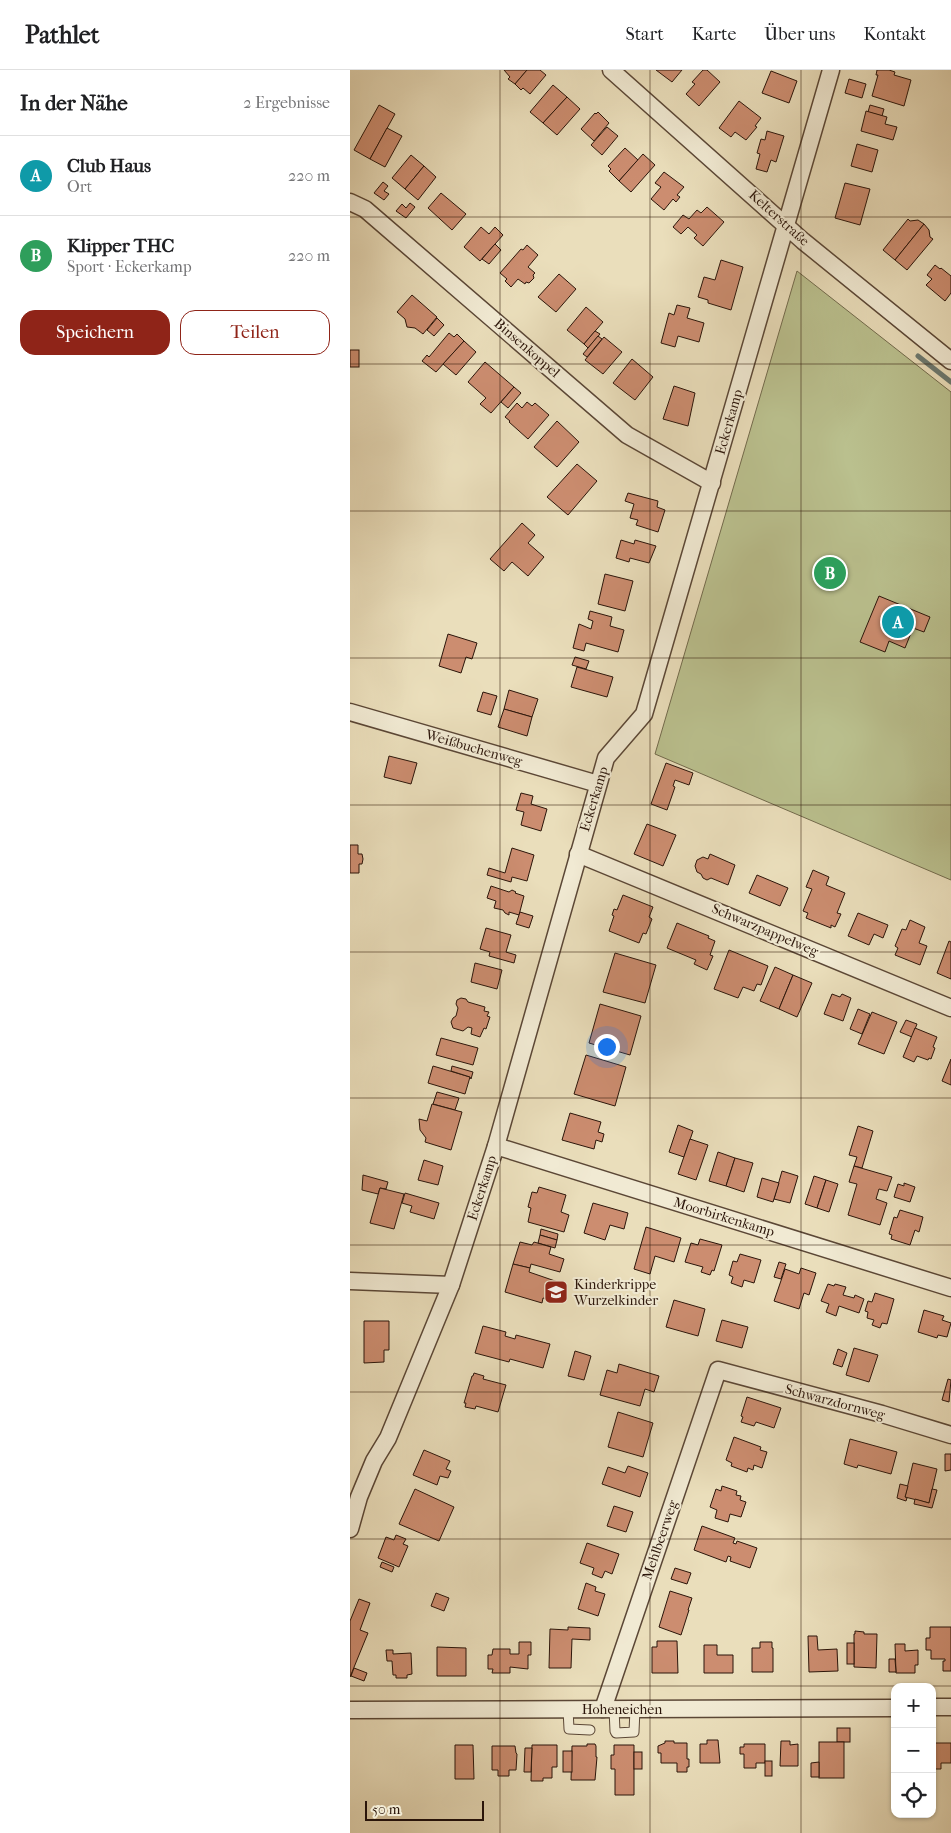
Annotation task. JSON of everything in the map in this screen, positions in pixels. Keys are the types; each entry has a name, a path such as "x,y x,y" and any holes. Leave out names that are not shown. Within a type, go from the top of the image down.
{"street":[{"name":"Kelterstraße","path":"611,70 803,240 951,361"},
{"name":"Eckerkamp","path":"350,1529 359,1497 374,1461 388,1438 452,1285 496,1146 606,758 644,714 831,70"},
{"name":"Binsenkoppel","path":"350,202 365,209 626,434 712,483"},
{"name":"Weißbuchenweg","path":"350,712 598,784"},
{"name":"Schwarzpappelweg","path":"578,854 951,1008"},
{"name":"Moorbirkenkamp","path":"496,1146 951,1288"},
{"path":"350,1281 452,1285"},
{"name":"Schwarzdornweg","path":"718,1370 882,1414 951,1436"},
{"name":"Mehlbeerweg","path":"608,1709 718,1370"},
{"path":"936,1708 951,1707"},
{"name":"Hoheneichen","path":"350,1710 891,1708"}],"lane":[{"path":"568,1709 569,1729 590,1730"},
{"path":"608,1709 616,1733 634,1732 635,1709"}],"green space":[{"path":"797,271 951,392 951,880 655,754"}],"building":[{"path":"504,70 527,70 515,84 508,79 510,77"},
{"path":"527,70 540,70 546,75 530,94 523,88 521,90 515,84"},
{"path":"656,70 682,70 672,82"},
{"path":"703,70 707,70 720,82 699,106 686,94 695,84 692,82"},
{"path":"877,70 889,70 895,72 894,75 911,80 904,106 872,96 878,75 876,75"},
{"path":"771,71 797,81 789,103 762,93"},
{"path":"849,79 866,84 862,98 845,93"},
{"path":"553,85 567,97 543,123 530,112"},
{"path":"567,97 580,109 557,135 543,123"},
{"path":"739,101 761,118 755,126 757,127 746,140 735,132 731,137 719,128"},
{"path":"379,105 395,114 370,159 354,150"},
{"path":"870,105 884,109 882,116 868,112"},
{"path":"866,111 887,117 885,124 897,127 893,140 861,131"},
{"path":"598,112 609,123 594,141 581,129"},
{"path":"607,127 618,136 602,155 591,145"},
{"path":"387,128 402,136 385,167 370,159"},
{"path":"767,131 784,136 776,162 771,160 767,172 756,169 760,154 757,153 761,139 765,140"},
{"path":"857,144 878,150 872,172 851,166"},
{"path":"625,148 638,160 619,181 609,171 611,169 608,166"},
{"path":"643,154 655,165 631,192 619,181"},
{"path":"411,155 424,166 405,189 392,178"},
{"path":"424,166 436,177 418,200 405,189"},
{"path":"664,172 684,187 677,195 680,197 676,202 673,199 664,210 651,199 661,187 655,183"},
{"path":"383,182 388,186 384,191 389,194 384,200 374,193"},
{"path":"845,183 870,189 860,225 835,218"},
{"path":"441,193 466,214 452,230 428,208"},
{"path":"410,203 415,207 406,218 396,211 402,204 406,208"},
{"path":"707,207 724,222 703,246 694,238 697,235 688,227 681,234 673,227 683,215 689,219 697,210 701,213"},
{"path":"908,219 910,221 918,220 924,224 895,260 883,250"},
{"path":"924,224 929,230 930,237 933,239 907,270 895,260"},
{"path":"481,227 489,234 495,227 503,235 480,261 464,247"},
{"path":"495,244 501,250 489,264 482,259"},
{"path":"527,245 538,255 528,267 535,273 533,275 534,278 525,284 518,279 511,287 505,281 507,279 500,273 521,249 523,250"},
{"path":"721,260 743,267 731,310 708,303 708,300 698,297 704,277 715,280"},
{"path":"935,265 951,276 951,293 945,301 926,285 932,279 927,275"},
{"path":"559,274 576,289 556,312 538,297"},
{"path":"412,295 437,317 423,334 415,328 407,327 405,319 397,312"},
{"path":"677,305 690,308 687,318 704,323 699,342 678,336 675,347 661,343 669,313 674,315"},
{"path":"586,307 603,322 584,344 567,330"},
{"path":"437,318 444,325 434,336 427,330"},
{"path":"595,331 600,334 588,348 584,344"},
{"path":"449,333 454,337 457,334 464,341 436,372 422,361 427,355 429,357"},
{"path":"598,336 602,339 587,357 583,354"},
{"path":"604,337 622,352 603,374 585,360"},
{"path":"464,341 476,352 456,375 443,364"},
{"path":"350,350 359,350 359,367 350,367"},
{"path":"632,359 653,377 635,400 613,383"},
{"path":"485,362 514,387 491,413 480,404 486,398 468,382"},
{"path":"674,386 695,393 688,426 663,419"},
{"path":"514,387 521,393 508,408 501,402"},
{"path":"527,402 532,406 535,403 549,415 528,439 505,417 517,403 522,408"},
{"path":"557,421 579,442 557,467 534,447"},
{"path":"577,464 597,481 568,515 547,497"},
{"path":"628,493 658,501 657,507 665,510 658,532 636,525 638,520 630,518 634,504 625,501"},
{"path":"522,523 535,535 528,543 544,557 528,576 512,562 504,571 490,559"},
{"path":"621,540 634,544 635,540 656,546 649,563 630,558 629,562 616,558"},
{"path":"605,574 633,581 625,611 598,604"},
{"path":"879,596 930,617 924,632 913,628 905,648 889,641 885,652 860,642"},
{"path":"590,611 612,617 610,626 624,630 618,652 586,643 584,651 573,648 579,624 591,629 593,621 588,619"},
{"path":"448,634 477,643 472,659 466,657 461,673 439,666"},
{"path":"575,657 589,661 586,669 572,665"},
{"path":"577,667 613,677 607,697 571,687"},
{"path":"509,690 538,699 532,717 504,709"},
{"path":"483,692 497,696 491,715 477,711"},
{"path":"504,709 532,717 527,736 498,727"},
{"path":"389,756 417,763 411,784 384,777"},
{"path":"666,763 693,773 689,785 675,780 673,786 675,787 667,810 651,804"},
{"path":"521,793 533,796 531,804 547,809 541,831 521,825 524,812 516,810"},
{"path":"647,824 676,835 663,866 634,854"},
{"path":"350,845 358,845 358,854 362,854 363,859 362,864 359,864 359,873 350,873"},
{"path":"512,848 534,855 527,881 512,877 511,882 487,875 489,868 505,873"},
{"path":"710,854 735,865 728,885 711,878 707,880 697,872 695,866 697,860 703,857 708,859"},
{"path":"813,870 829,877 826,885 845,893 837,913 841,914 835,927 831,925 831,928 806,918 808,913 803,911 812,889 806,887"},
{"path":"757,875 788,888 780,906 749,893"},
{"path":"491,886 509,892 512,890 524,896 519,915 509,912 509,915 503,910 494,908 496,901 487,898"},
{"path":"623,895 653,907 649,917 652,919 646,934 643,933 639,943 609,931 614,916 612,915 614,909 617,910"},
{"path":"520,912 533,916 529,928 516,924"},
{"path":"858,913 888,925 883,938 874,934 869,945 848,936"},
{"path":"910,920 925,927 919,943 927,946 920,965 895,955 898,948 895,946 902,929 906,930"},
{"path":"677,923 709,936 708,938 715,941 710,955 713,956 707,970 694,964 696,960 667,948"},
{"path":"486,928 511,935 506,952 516,955 514,963 489,956 490,952 480,949"},
{"path":"949,941 951,942 951,979 937,973"},
{"path":"729,950 768,966 761,985 757,984 754,991 743,987 738,998 714,989"},
{"path":"615,953 656,965 645,1003 603,992"},
{"path":"475,963 502,970 497,989 471,982"},
{"path":"775,967 793,975 779,1009 760,1001"},
{"path":"793,975 812,983 797,1017 779,1009"},
{"path":"832,994 840,997 842,994 851,998 843,1021 824,1014"},
{"path":"461,998 485,1007 484,1011 489,1012 487,1016 490,1017 486,1029 484,1028 480,1037 471,1034 472,1028 468,1027 463,1031 453,1028 451,1022 456,1016 457,1000"},
{"path":"600,1004 641,1016 630,1055 589,1043"},
{"path":"858,1009 870,1014 862,1034 850,1029"},
{"path":"872,1012 897,1022 884,1054 858,1044"},
{"path":"906,1020 917,1024 912,1037 900,1032"},
{"path":"915,1028 937,1037 931,1059 929,1058 928,1060 917,1056 914,1062 903,1057"},
{"path":"441,1038 478,1048 473,1065 436,1055"},
{"path":"586,1055 626,1067 615,1106 574,1094"},
{"path":"951,1059 951,1085 942,1081"},
{"path":"433,1066 470,1077 465,1094 428,1083"},
{"path":"452,1066 473,1072 471,1079 451,1071"},
{"path":"437,1092 459,1098 455,1110 433,1104"},
{"path":"432,1104 462,1112 451,1150 425,1142 426,1138 420,1130 419,1119 427,1121"},
{"path":"570,1113 601,1122 598,1132 604,1134 602,1142 596,1140 594,1149 562,1140"},
{"path":"678,1125 693,1131 684,1157 669,1152"},
{"path":"858,1126 873,1131 862,1168 854,1166 857,1157 849,1155"},
{"path":"690,1139 708,1145 696,1180 678,1174"},
{"path":"718,1152 735,1158 726,1186 709,1181"},
{"path":"735,1158 753,1163 744,1192 726,1186"},
{"path":"424,1160 443,1166 438,1185 418,1180"},
{"path":"854,1166 892,1177 887,1191 879,1189 876,1199 887,1203 880,1225 848,1215 857,1184 849,1182"},
{"path":"782,1171 798,1176 790,1203 774,1199"},
{"path":"363,1175 388,1182 386,1189 380,1188 378,1194 362,1190"},
{"path":"814,1176 826,1180 817,1208 805,1204"},
{"path":"762,1178 779,1183 773,1202 757,1197"},
{"path":"826,1180 838,1184 829,1212 817,1208"},
{"path":"904,1183 915,1187 910,1202 894,1197 898,1184 904,1186"},
{"path":"539,1187 566,1195 561,1212 569,1215 564,1232 528,1222 531,1208 528,1207 532,1192 537,1193"},
{"path":"380,1188 404,1194 394,1229 370,1223"},
{"path":"405,1193 439,1203 434,1219 410,1212 412,1206 402,1203"},
{"path":"593,1203 628,1213 624,1229 610,1225 605,1240 584,1233"},
{"path":"900,1210 923,1217 919,1232 915,1230 910,1245 891,1239 892,1235 889,1234 894,1217 897,1218"},
{"path":"646,1227 681,1238 674,1262 655,1256 650,1274 634,1269"},
{"path":"541,1229 558,1234 557,1240 540,1235"},
{"path":"540,1235 557,1240 555,1248 538,1243"},
{"path":"700,1239 722,1245 714,1271 712,1270 710,1275 701,1272 703,1267 685,1262 691,1243 698,1245"},
{"path":"520,1242 532,1245 534,1242 551,1247 549,1254 564,1259 560,1272 531,1264 530,1268 513,1264"},
{"path":"740,1254 761,1260 754,1283 744,1280 742,1287 731,1283 733,1277 729,1275 733,1261 737,1262"},
{"path":"779,1262 786,1264 781,1279 774,1277"},
{"path":"513,1264 530,1268 529,1272 561,1283 556,1301 543,1298 542,1303 505,1292"},
{"path":"801,1268 816,1273 809,1295 804,1293 799,1309 774,1301 785,1269 799,1274"},
{"path":"828,1284 846,1287 843,1295 854,1298 855,1295 864,1299 859,1313 839,1306 836,1316 826,1312 829,1304 821,1301"},
{"path":"875,1293 894,1299 887,1324 882,1323 880,1328 872,1325 874,1320 867,1318 868,1312 865,1311 868,1301 872,1302"},
{"path":"674,1300 705,1309 698,1336 666,1327"},
{"path":"924,1310 944,1316 942,1320 951,1323 947,1337 938,1335 937,1338 918,1332"},
{"path":"722,1320 748,1327 742,1348 716,1341"},
{"path":"364,1321 389,1321 389,1350 384,1350 384,1362 364,1363"},
{"path":"483,1326 506,1332 505,1336 515,1339 516,1335 550,1344 543,1368 510,1359 509,1362 475,1353"},
{"path":"854,1348 878,1355 869,1382 846,1375"},
{"path":"838,1349 847,1353 842,1367 833,1364"},
{"path":"575,1351 591,1356 584,1380 568,1376"},
{"path":"619,1364 659,1376 654,1392 645,1389 640,1406 600,1395 607,1370 617,1373"},
{"path":"474,1373 484,1376 483,1379 506,1385 498,1412 476,1406 475,1409 465,1407 466,1403 464,1403"},
{"path":"948,1379 951,1380 949,1402 942,1400"},
{"path":"747,1397 781,1408 774,1428 756,1422 754,1426 741,1422"},
{"path":"618,1412 653,1423 643,1457 608,1447"},
{"path":"734,1437 761,1447 760,1450 767,1452 762,1468 754,1465 753,1470 748,1468 747,1472 731,1466 732,1463 726,1460"},
{"path":"850,1439 897,1452 891,1474 858,1465 857,1468 844,1464"},
{"path":"424,1450 450,1461 446,1469 451,1471 448,1478 440,1476 437,1485 413,1475"},
{"path":"945,1454 951,1454 951,1470 945,1471"},
{"path":"913,1463 937,1469 929,1503 905,1497"},
{"path":"628,1466 648,1473 640,1497 602,1484 608,1467 625,1473"},
{"path":"900,1484 908,1486 905,1497 907,1498 906,1501 897,1498"},
{"path":"722,1486 737,1491 736,1495 741,1496 740,1500 746,1502 741,1517 730,1514 728,1522 715,1518 717,1510 710,1507 716,1489 721,1491"},
{"path":"415,1489 454,1507 439,1541 399,1524"},
{"path":"932,1489 937,1490 932,1508 914,1504 915,1499 929,1503"},
{"path":"614,1506 633,1512 626,1532 607,1526"},
{"path":"702,1526 735,1538 733,1543 736,1544 737,1541 757,1548 750,1568 730,1561 731,1557 728,1556 726,1562 694,1550"},
{"path":"396,1535 406,1539 403,1544 408,1546 399,1567 378,1558 386,1537 394,1540"},
{"path":"587,1543 619,1554 612,1574 605,1571 602,1578 592,1574 594,1568 580,1563"},
{"path":"382,1562 394,1567 392,1572 380,1567"},
{"path":"675,1568 691,1573 687,1584 671,1579"},
{"path":"586,1583 596,1587 595,1591 605,1594 598,1616 578,1609"},
{"path":"670,1591 692,1598 681,1635 659,1627"},
{"path":"436,1593 449,1598 444,1611 431,1606"},
{"path":"359,1599 370,1603 360,1630 368,1633 350,1677 350,1621"},
{"path":"568,1627 590,1628 590,1640 572,1639 571,1668 549,1668 550,1629 568,1630"},
{"path":"930,1627 951,1627 951,1671 943,1671 943,1661 945,1659 931,1659 931,1650 926,1650 926,1638 930,1638"},
{"path":"855,1631 864,1632 864,1634 877,1634 876,1668 854,1667"},
{"path":"808,1636 817,1636 818,1650 837,1649 838,1671 809,1672"},
{"path":"657,1641 677,1641 678,1673 652,1673 652,1647 657,1647"},
{"path":"519,1642 531,1642 531,1655 528,1655 528,1669 510,1667 510,1673 492,1673 493,1669 488,1669 488,1655 492,1655 493,1649 510,1649 510,1654 519,1654"},
{"path":"760,1642 772,1642 773,1672 752,1672 752,1648 760,1648"},
{"path":"847,1643 854,1643 854,1664 847,1664"},
{"path":"895,1644 905,1644 905,1651 918,1650 918,1665 915,1665 915,1673 896,1673"},
{"path":"704,1645 717,1645 717,1655 733,1655 733,1673 704,1673"},
{"path":"437,1647 466,1648 466,1676 437,1676"},
{"path":"386,1650 393,1650 393,1654 411,1653 412,1674 407,1675 407,1678 396,1678 396,1675 393,1675 392,1661 387,1661"},
{"path":"889,1659 895,1659 896,1672 889,1672"},
{"path":"354,1668 367,1673 364,1681 351,1676"},
{"path":"837,1728 850,1728 850,1742 837,1742"},
{"path":"707,1740 718,1740 720,1763 700,1763 700,1744 707,1744"},
{"path":"665,1741 687,1743 689,1767 687,1767 687,1772 677,1772 677,1763 661,1763 661,1753 658,1753 658,1746 665,1743"},
{"path":"781,1741 790,1741 790,1745 798,1744 798,1766 780,1766"},
{"path":"819,1742 844,1742 844,1778 819,1778"},
{"path":"936,1743 951,1743 951,1763 941,1763 941,1769 936,1769"},
{"path":"587,1744 595,1744 596,1746 595,1780 571,1780 572,1746 587,1746"},
{"path":"744,1744 765,1744 765,1763 756,1763 756,1768 744,1768 744,1754 740,1754 740,1747 744,1747"},
{"path":"455,1745 473,1745 474,1779 455,1779"},
{"path":"532,1745 557,1745 557,1767 552,1767 552,1778 543,1778 543,1781 531,1781"},
{"path":"614,1745 634,1745 634,1795 615,1795 615,1769 611,1769 611,1755 614,1755"},
{"path":"492,1746 515,1746 517,1754 516,1770 509,1770 509,1776 498,1776 498,1770 492,1770"},
{"path":"525,1748 532,1748 531,1772 524,1772"},
{"path":"563,1751 572,1751 572,1772 563,1772"},
{"path":"634,1752 642,1752 642,1769 634,1769"},
{"path":"765,1761 772,1761 772,1776 765,1776"},
{"path":"819,1762 819,1777 811,1777 811,1763"}],"waterway":[{"path":"918,356 951,382"}],"place":[{"name":"Klipper THC","path":"830,573"},
{"name":"Club Haus","path":"898,622"},
{"name":"Kinderkrippe Wurzelkinder","path":"556,1292"}]}
